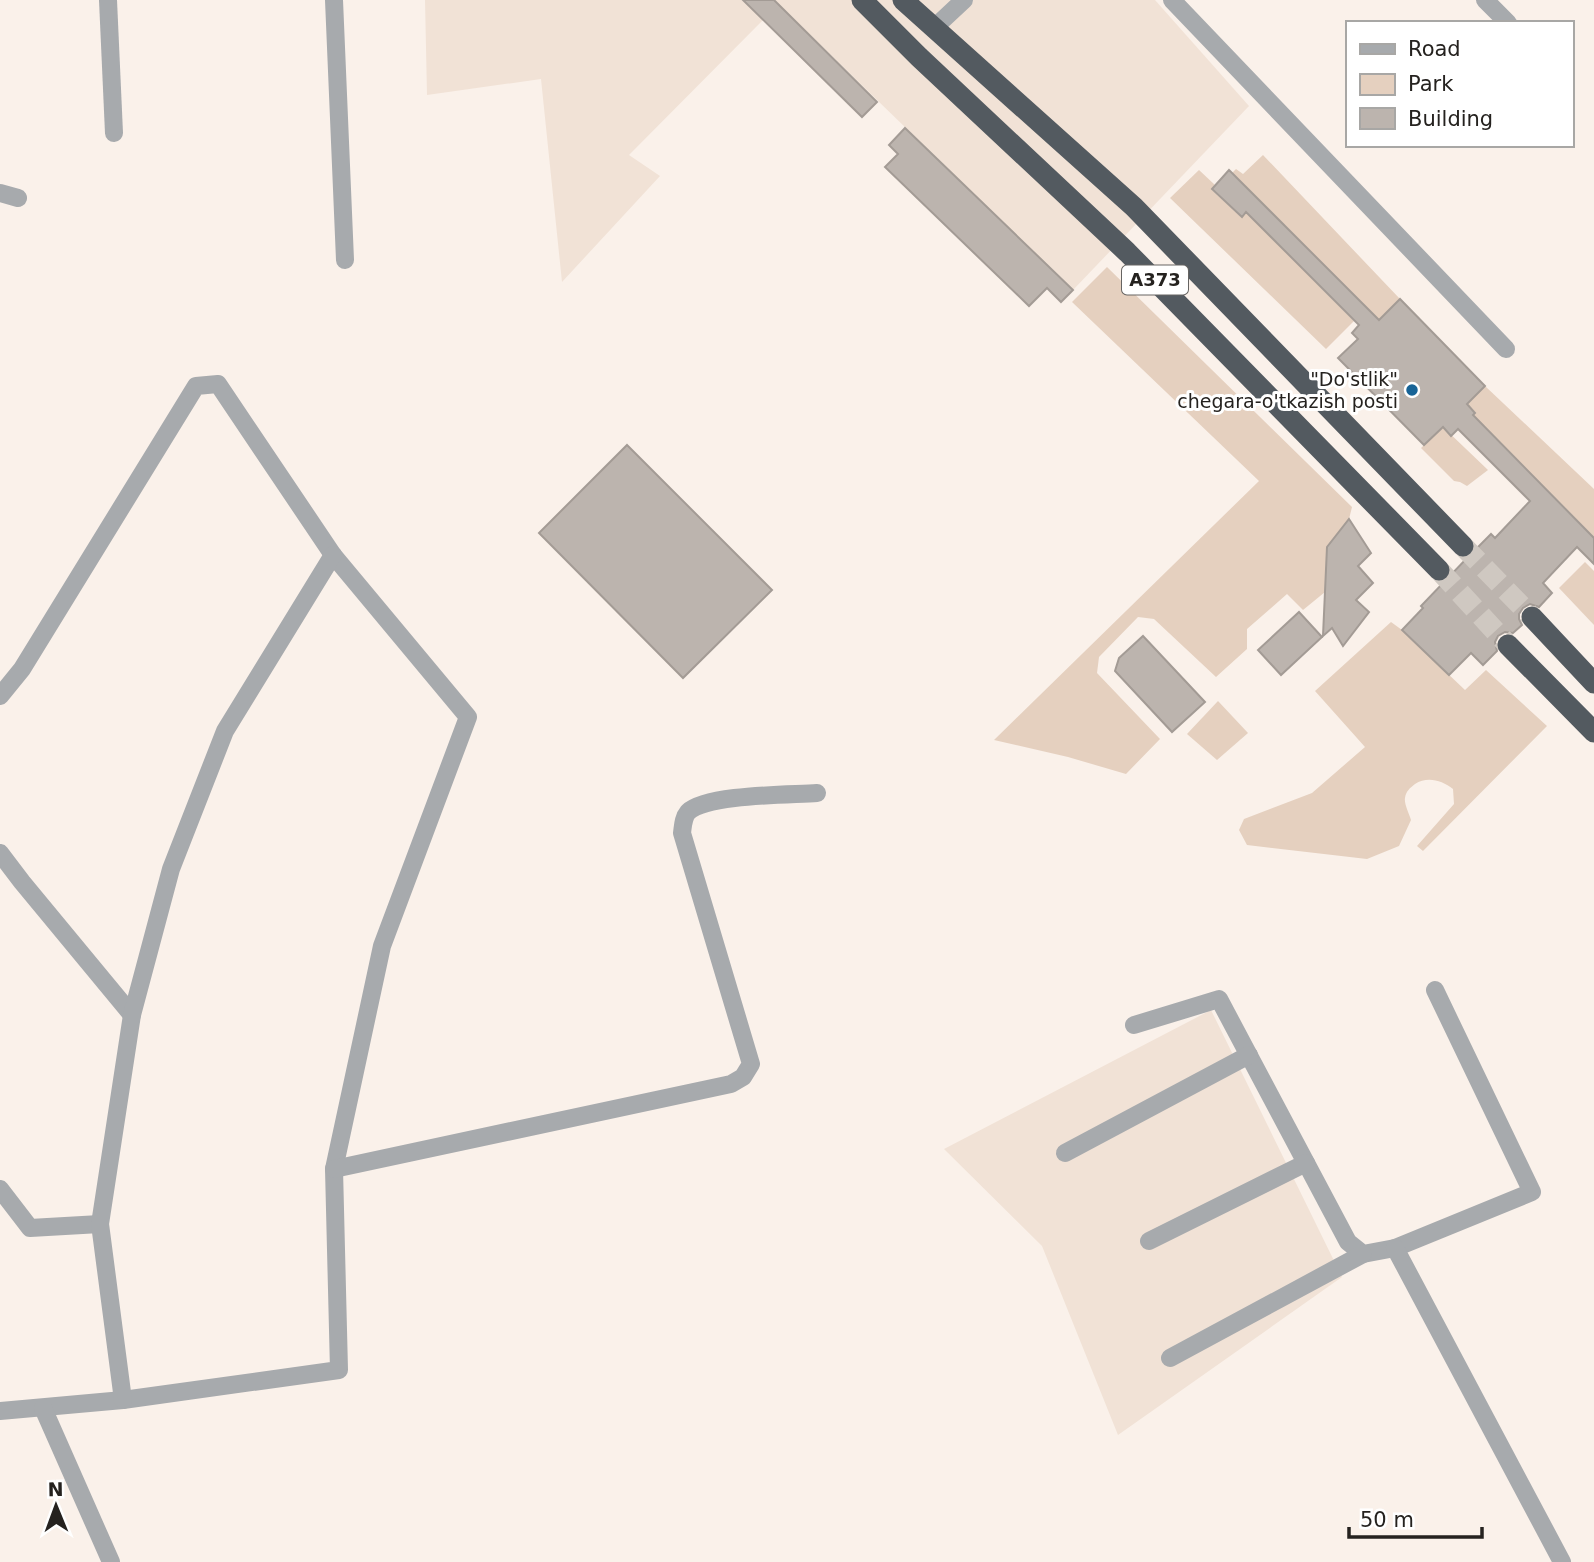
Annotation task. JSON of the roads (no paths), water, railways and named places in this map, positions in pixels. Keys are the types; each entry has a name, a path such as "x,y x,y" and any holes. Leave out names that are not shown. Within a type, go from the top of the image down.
{"highway":[{"name":"A373","path":"862,0 1127,252 1439,570"},
{"name":"A373","path":"903,0 1134,207 1463,546"},
{"path":"1532,617 1594,683"},
{"path":"1508,645 1587,725"}],"street":[{"path":"108,0 114,133"},
{"path":"334,0 345,260"},
{"path":"934,28 964,0"},
{"path":"1172,0 1506,349"},
{"path":"1485,0 1506,21"},
{"path":"0,193 18,198"},
{"path":"0,696 22,669 195,386 218,384 333,555 468,717 382,946 334,1169 340,1370 123,1401 0,1411"},
{"path":"123,1401 100,1224 132,1015 171,869 225,732 333,555"},
{"path":"334,1169 731,1084 743,1077 751,1064 682,833 684,820 688,812 703,804 742,798 817,793"},
{"path":"0,853 132,1015"},
{"path":"1170,1358 1363,1254 1395,1248 1532,1192 1435,990"},
{"path":"1134,1024 1219,999 1348,1242 1363,1254"},
{"path":"1065,1153 1249,1055"},
{"path":"1149,1241 1306,1163"},
{"path":"0,1189 30,1228 100,1224"},
{"path":"1395,1248 1562,1562"},
{"path":"43,1408 110,1562"}],"tunnel":[{"path":"1463,546 1532,617"},
{"path":"1439,570 1508,645"}],"place":[{"name":"\"Do'stlik\" chegara-o'tkazish posti","path":"1412,390"}]}
